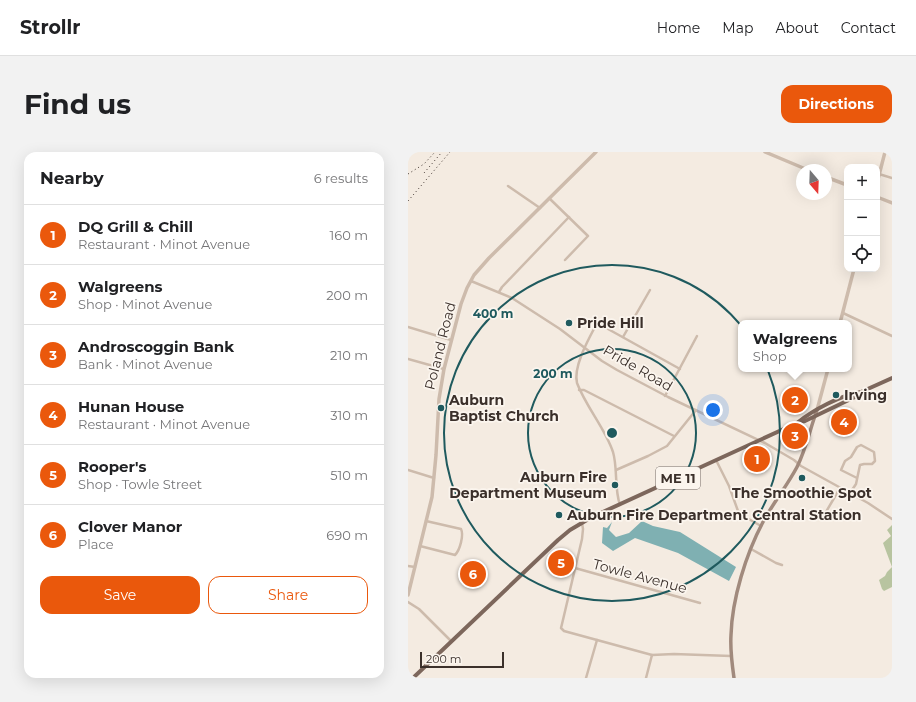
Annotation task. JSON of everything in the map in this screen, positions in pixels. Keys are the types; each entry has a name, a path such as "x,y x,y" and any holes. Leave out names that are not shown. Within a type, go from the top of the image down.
{"main road":[{"name":"ME 11","path":"413,678 558,540 582,522 797,423 805,421 892,378"},
{"name":"ME 11","path":"797,423 804,417 817,410 854,393 861,392"},
{"path":"734,678 731,636 735,603 751,549 761,526 804,452 817,410"}],"street":[{"name":"Poland Road","path":"408,595 432,497 438,399 444,369 464,295 471,281 489,258 596,152"},
{"path":"765,152 796,165"},
{"path":"880,170 885,152"},
{"path":"880,174 892,178"},
{"path":"832,180 844,185"},
{"path":"508,186 540,208"},
{"path":"549,198 588,236 565,260"},
{"path":"880,198 892,203"},
{"path":"499,292 502,287 569,217"},
{"path":"841,320 853,272"},
{"name":"Pride Road","path":"471,281 512,298 543,318 606,364 665,396 760,440 892,519"},
{"path":"623,337 650,290"},
{"path":"843,313 892,336"},
{"path":"620,505 617,495 614,457 608,441 580,390 576,376 584,347 598,324 680,369"},
{"path":"408,327 452,340"},
{"path":"665,396 697,336"},
{"path":"408,359 444,369"},
{"path":"817,410 827,372"},
{"path":"580,390 584,390 674,436"},
{"path":"616,470 655,453 667,446 696,410"},
{"path":"850,493 856,484 860,465 872,464 875,461 874,452 861,445 857,447 852,457 845,461 841,470 857,478"},
{"path":"716,460 738,511 761,526"},
{"path":"408,475 409,471 434,478"},
{"path":"823,517 840,488"},
{"path":"420,546 451,555 456,554 461,540 462,530 426,521"},
{"path":"582,522 583,531 562,624 562,630 567,633 652,655 674,654 732,656"},
{"path":"751,549 782,565"},
{"path":"408,566 415,567"},
{"name":"Towle Avenue","path":"575,568 700,603"},
{"path":"408,602 419,609 451,641"},
{"path":"586,678 597,640"},
{"path":"646,678 652,655"}],"green space":[{"path":"892,525 892,567 883,543 891,536 887,530"},
{"path":"892,567 892,587 884,591 879,580 885,576"}],"water":[{"path":"642,521 653,526 680,532 736,567 729,581 678,553 635,538 613,551 602,543 603,527 607,528 612,522 609,530 616,537 629,533"}],"railway":[{"path":"408,174 424,164 435,152"},
{"path":"424,173 442,152"},
{"path":"408,201 450,152"}],"place":[{"name":"Pride Hill","path":"569,323"},
{"name":"Irving","path":"836,395"},
{"name":"Walgreens","path":"795,400"},
{"name":"Auburn Baptist Church","path":"441,408"},
{"name":"Hunan House","path":"844,422"},
{"name":"Androscoggin Bank","path":"795,436"},
{"name":"DQ Grill & Chill","path":"757,459"},
{"name":"The Smoothie Spot","path":"802,478"},
{"name":"Auburn Fire Department Museum","path":"615,485"},
{"name":"Auburn Fire Department Central Station","path":"559,515"},
{"name":"Rooper's","path":"561,563"},
{"name":"Clover Manor","path":"473,574"}]}
